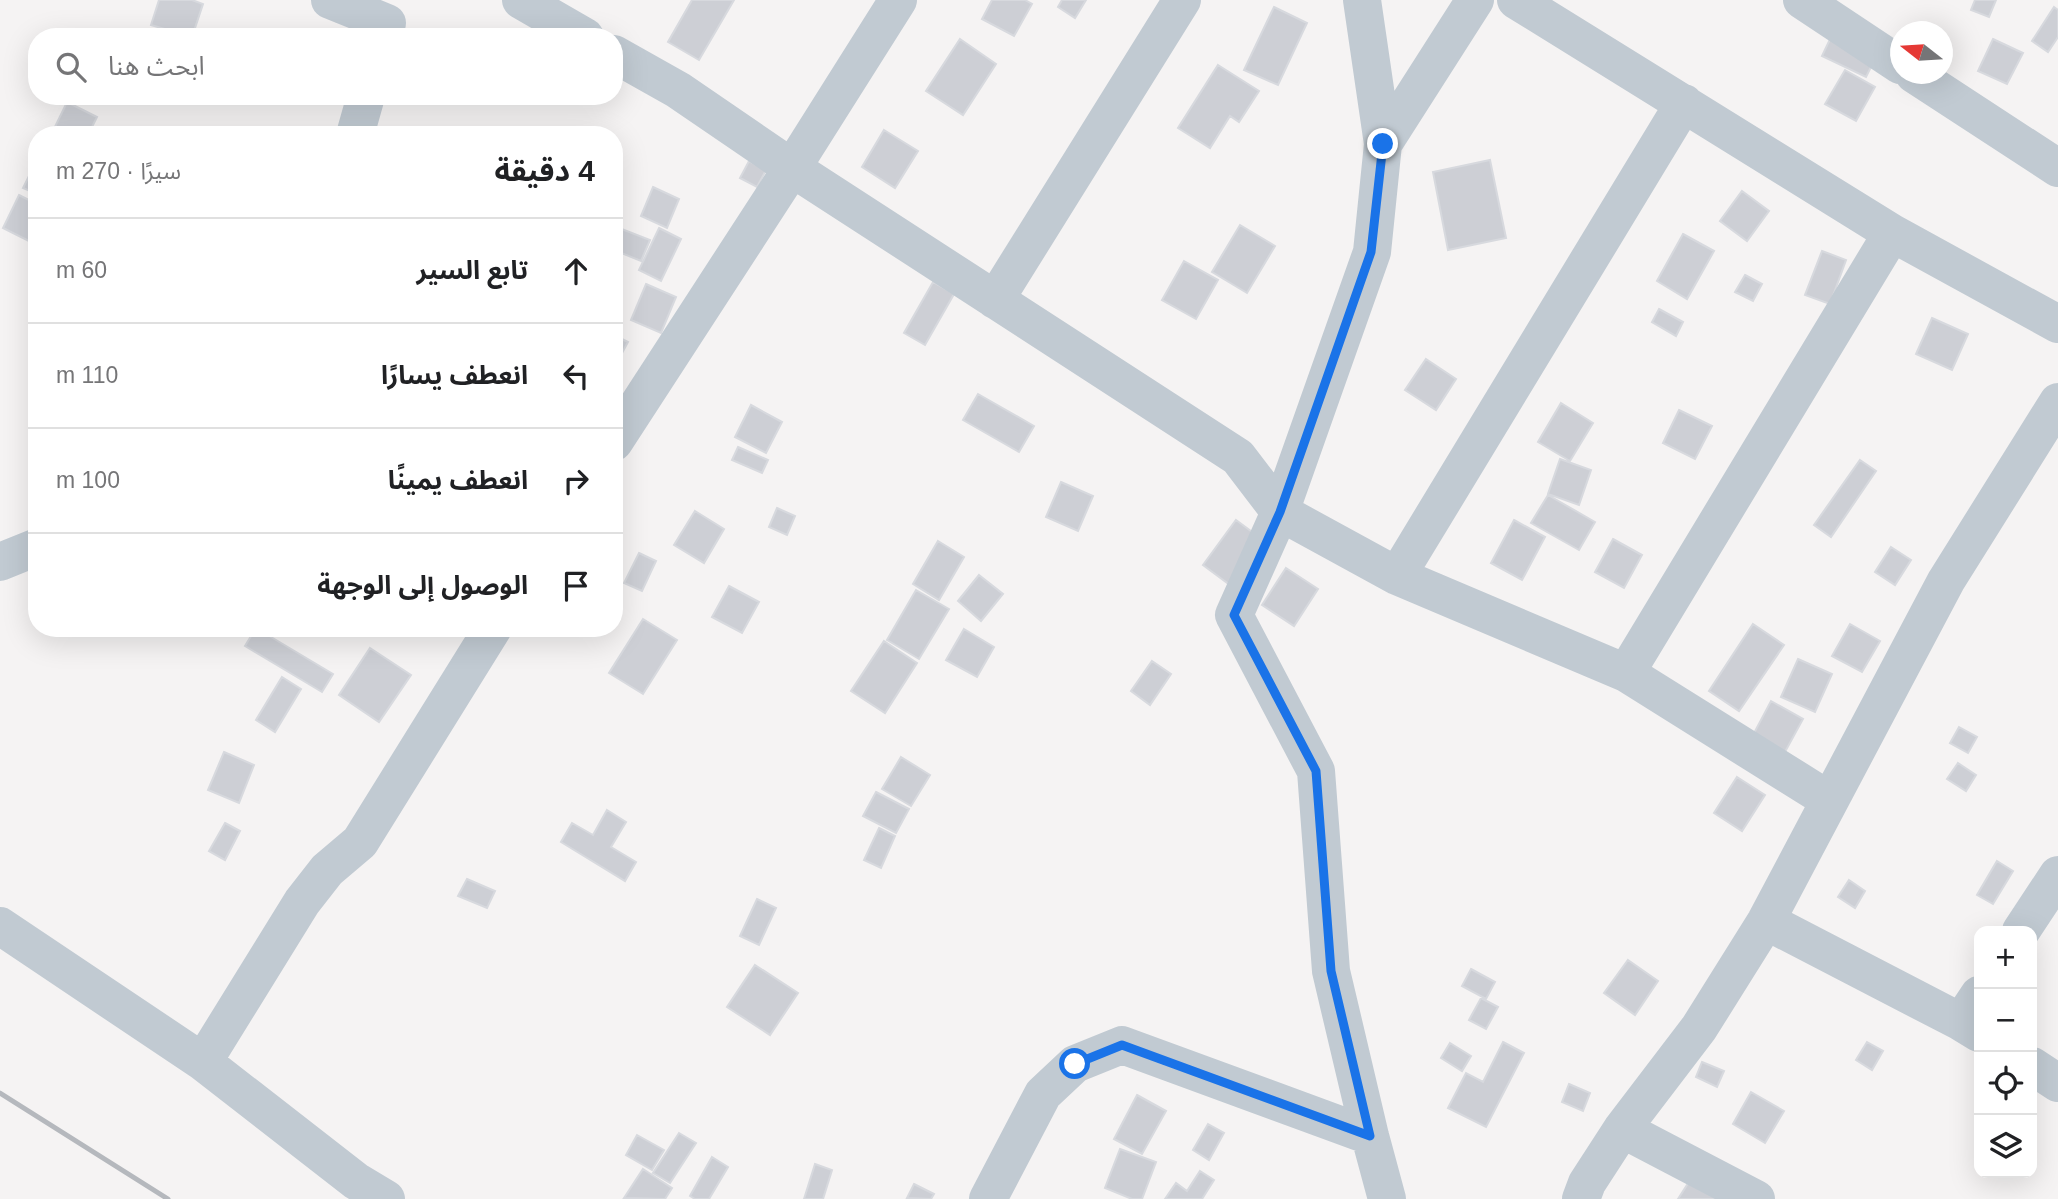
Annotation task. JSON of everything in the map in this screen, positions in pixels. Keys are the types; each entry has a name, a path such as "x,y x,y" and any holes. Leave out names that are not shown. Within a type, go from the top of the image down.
{"street":[{"path":"330,0 387,20"},
{"path":"521,0 569,28"},
{"path":"623,428 898,0"},
{"path":"995,300 1182,0"},
{"path":"1362,0 1383,144 1371,252 1280,512 1234,615 1316,771 1331,971 1387,1199"},
{"path":"1383,144 1475,0"},
{"path":"1516,0 1892,233 2058,324"},
{"path":"1802,0 1890,58"},
{"path":"623,59 678,90 792,168 1238,457 1280,512 1396,576 1626,673 1829,800"},
{"path":"1929,84 2058,168"},
{"path":"1396,576 1684,103"},
{"path":"358,126 363,105"},
{"path":"1626,673 1892,233"},
{"path":"1581,1199 1587,1183 1622,1129 1699,1028 1766,921 1946,581 2058,402"},
{"path":"0,562 28,551"},
{"path":"203,1062 302,902 327,870 360,842 487,637"},
{"path":"2024,926 2058,875"},
{"path":"1766,921 1973,1016"},
{"path":"0,926 203,1062 356,1181 386,1199"},
{"path":"988,1199 1043,1094 1075,1064 1122,1045 1370,1136"},
{"path":"2037,1069 2058,1083"},
{"path":"1622,1129 1756,1199"}],"building":[{"path":"159,0 192,0 203,4 195,28 161,28 151,25"},
{"path":"692,0 734,0 699,60 668,42"},
{"path":"992,0 1025,0 1032,4 1014,36 982,19"},
{"path":"1062,0 1086,0 1075,18 1058,7"},
{"path":"1975,0 1996,0 1989,17 1971,10"},
{"path":"1274,7 1307,23 1278,85 1244,70"},
{"path":"2054,7 2058,10 2058,37 2048,52 2032,41"},
{"path":"1831,37 1875,59 1866,77 1822,56"},
{"path":"960,39 996,64 963,115 926,91"},
{"path":"1993,39 2023,53 2007,84 1978,71"},
{"path":"1218,65 1259,91 1239,122 1230,116 1210,148 1178,128"},
{"path":"1845,70 1875,87 1856,121 1825,104"},
{"path":"66,105 73,105 97,117 92,126 55,126"},
{"path":"884,130 918,151 895,188 862,167"},
{"path":"1490,160 1506,238 1448,250 1433,172"},
{"path":"749,161 766,170 757,187 740,178"},
{"path":"653,187 679,199 667,228 641,216"},
{"path":"1742,191 1769,211 1747,241 1720,221"},
{"path":"19,195 28,200 28,240 3,228"},
{"path":"1240,225 1275,246 1247,293 1212,272"},
{"path":"659,228 681,239 661,281 639,270"},
{"path":"623,230 650,240 641,261 623,254"},
{"path":"1683,234 1714,251 1687,299 1657,281"},
{"path":"1822,251 1846,260 1830,304 1805,295"},
{"path":"1184,261 1218,280 1196,319 1162,300"},
{"path":"1745,275 1762,284 1753,301 1735,292"},
{"path":"933,282 954,294 925,345 904,333"},
{"path":"646,284 676,297 661,333 631,320"},
{"path":"1659,309 1683,322 1676,336 1652,322"},
{"path":"1932,318 1968,334 1952,370 1916,354"},
{"path":"1426,359 1456,379 1436,410 1405,390"},
{"path":"978,394 1034,426 1019,452 963,420"},
{"path":"1561,403 1593,423 1570,461 1538,442"},
{"path":"751,405 782,422 766,453 735,437"},
{"path":"1679,410 1712,426 1695,459 1663,443"},
{"path":"738,447 768,460 762,473 732,460"},
{"path":"1560,459 1591,470 1579,505 1548,494"},
{"path":"1860,460 1876,471 1831,537 1814,525"},
{"path":"1061,482 1093,496 1078,531 1046,517"},
{"path":"1548,495 1595,522 1579,550 1531,523"},
{"path":"777,508 795,516 787,535 769,527"},
{"path":"695,511 724,529 704,563 674,545"},
{"path":"1236,520 1263,540 1230,585 1203,565"},
{"path":"1514,520 1545,537 1522,580 1491,563"},
{"path":"1613,539 1642,555 1624,588 1595,572"},
{"path":"938,541 964,557 939,600 913,584"},
{"path":"1891,547 1911,560 1895,585 1875,572"},
{"path":"639,553 656,561 642,591 624,583"},
{"path":"1286,568 1318,589 1294,626 1262,605"},
{"path":"979,575 1003,594 981,621 958,601"},
{"path":"729,586 759,602 742,633 712,617"},
{"path":"916,590 949,609 919,659 887,640"},
{"path":"643,619 677,640 643,694 609,673"},
{"path":"1753,624 1784,645 1739,711 1709,691"},
{"path":"1850,624 1880,641 1862,672 1832,656"},
{"path":"964,629 994,647 977,677 946,660"},
{"path":"250,637 271,637 333,674 322,692 245,646"},
{"path":"884,641 917,663 885,713 851,691"},
{"path":"370,648 411,675 379,722 339,695"},
{"path":"1798,659 1832,674 1815,712 1781,697"},
{"path":"1152,661 1171,674 1150,705 1131,691"},
{"path":"282,677 301,689 275,732 256,720"},
{"path":"1771,701 1803,719 1785,752 1753,735"},
{"path":"1959,727 1977,737 1968,753 1950,743"},
{"path":"224,752 254,765 239,803 208,790"},
{"path":"901,757 930,775 911,806 882,789"},
{"path":"1958,763 1976,775 1966,791 1947,779"},
{"path":"1737,777 1765,795 1742,831 1714,813"},
{"path":"876,792 909,809 896,833 863,816"},
{"path":"607,810 626,822 611,847 636,862 625,881 561,842 572,823 593,835"},
{"path":"225,823 240,831 225,860 209,851"},
{"path":"879,828 895,836 881,868 864,860"},
{"path":"1997,861 2013,871 1993,904 1977,895"},
{"path":"467,879 495,891 487,908 458,896"},
{"path":"1849,880 1865,891 1855,908 1838,897"},
{"path":"757,899 776,908 759,945 740,936"},
{"path":"1628,960 1658,981 1635,1015 1604,993"},
{"path":"755,965 798,993 770,1035 727,1007"},
{"path":"1471,969 1495,982 1486,999 1462,986"},
{"path":"1481,998 1498,1007 1486,1029 1469,1020"},
{"path":"1503,1042 1524,1053 1486,1127 1448,1108 1466,1073 1483,1082"},
{"path":"1867,1042 1883,1051 1872,1070 1856,1060"},
{"path":"1450,1043 1471,1056 1462,1071 1441,1058"},
{"path":"1702,1062 1724,1071 1717,1087 1696,1077"},
{"path":"1569,1084 1590,1093 1583,1111 1562,1102"},
{"path":"1751,1092 1784,1111 1765,1143 1733,1124"},
{"path":"1137,1095 1166,1111 1142,1154 1114,1139"},
{"path":"1208,1124 1224,1133 1209,1160 1193,1150"},
{"path":"679,1133 696,1143 670,1183 653,1173"},
{"path":"637,1135 664,1150 652,1170 626,1155"},
{"path":"1120,1149 1156,1162 1142,1199 1132,1199 1105,1188"},
{"path":"712,1157 728,1167 709,1199 695,1199 690,1196"},
{"path":"815,1164 832,1170 823,1199 804,1199"},
{"path":"643,1169 672,1188 665,1199 624,1198"},
{"path":"1200,1171 1214,1180 1202,1199 1165,1199 1176,1183 1187,1191"},
{"path":"1694,1174 1728,1199 1678,1199"},
{"path":"914,1184 934,1194 931,1199 907,1198"}],"railway":[{"path":"0,1093 168,1199"}],"route":[{"path":"1075,1064 1122,1045 1370,1136 1331,971 1316,771 1234,615 1280,512 1371,252 1383,144"}]}
